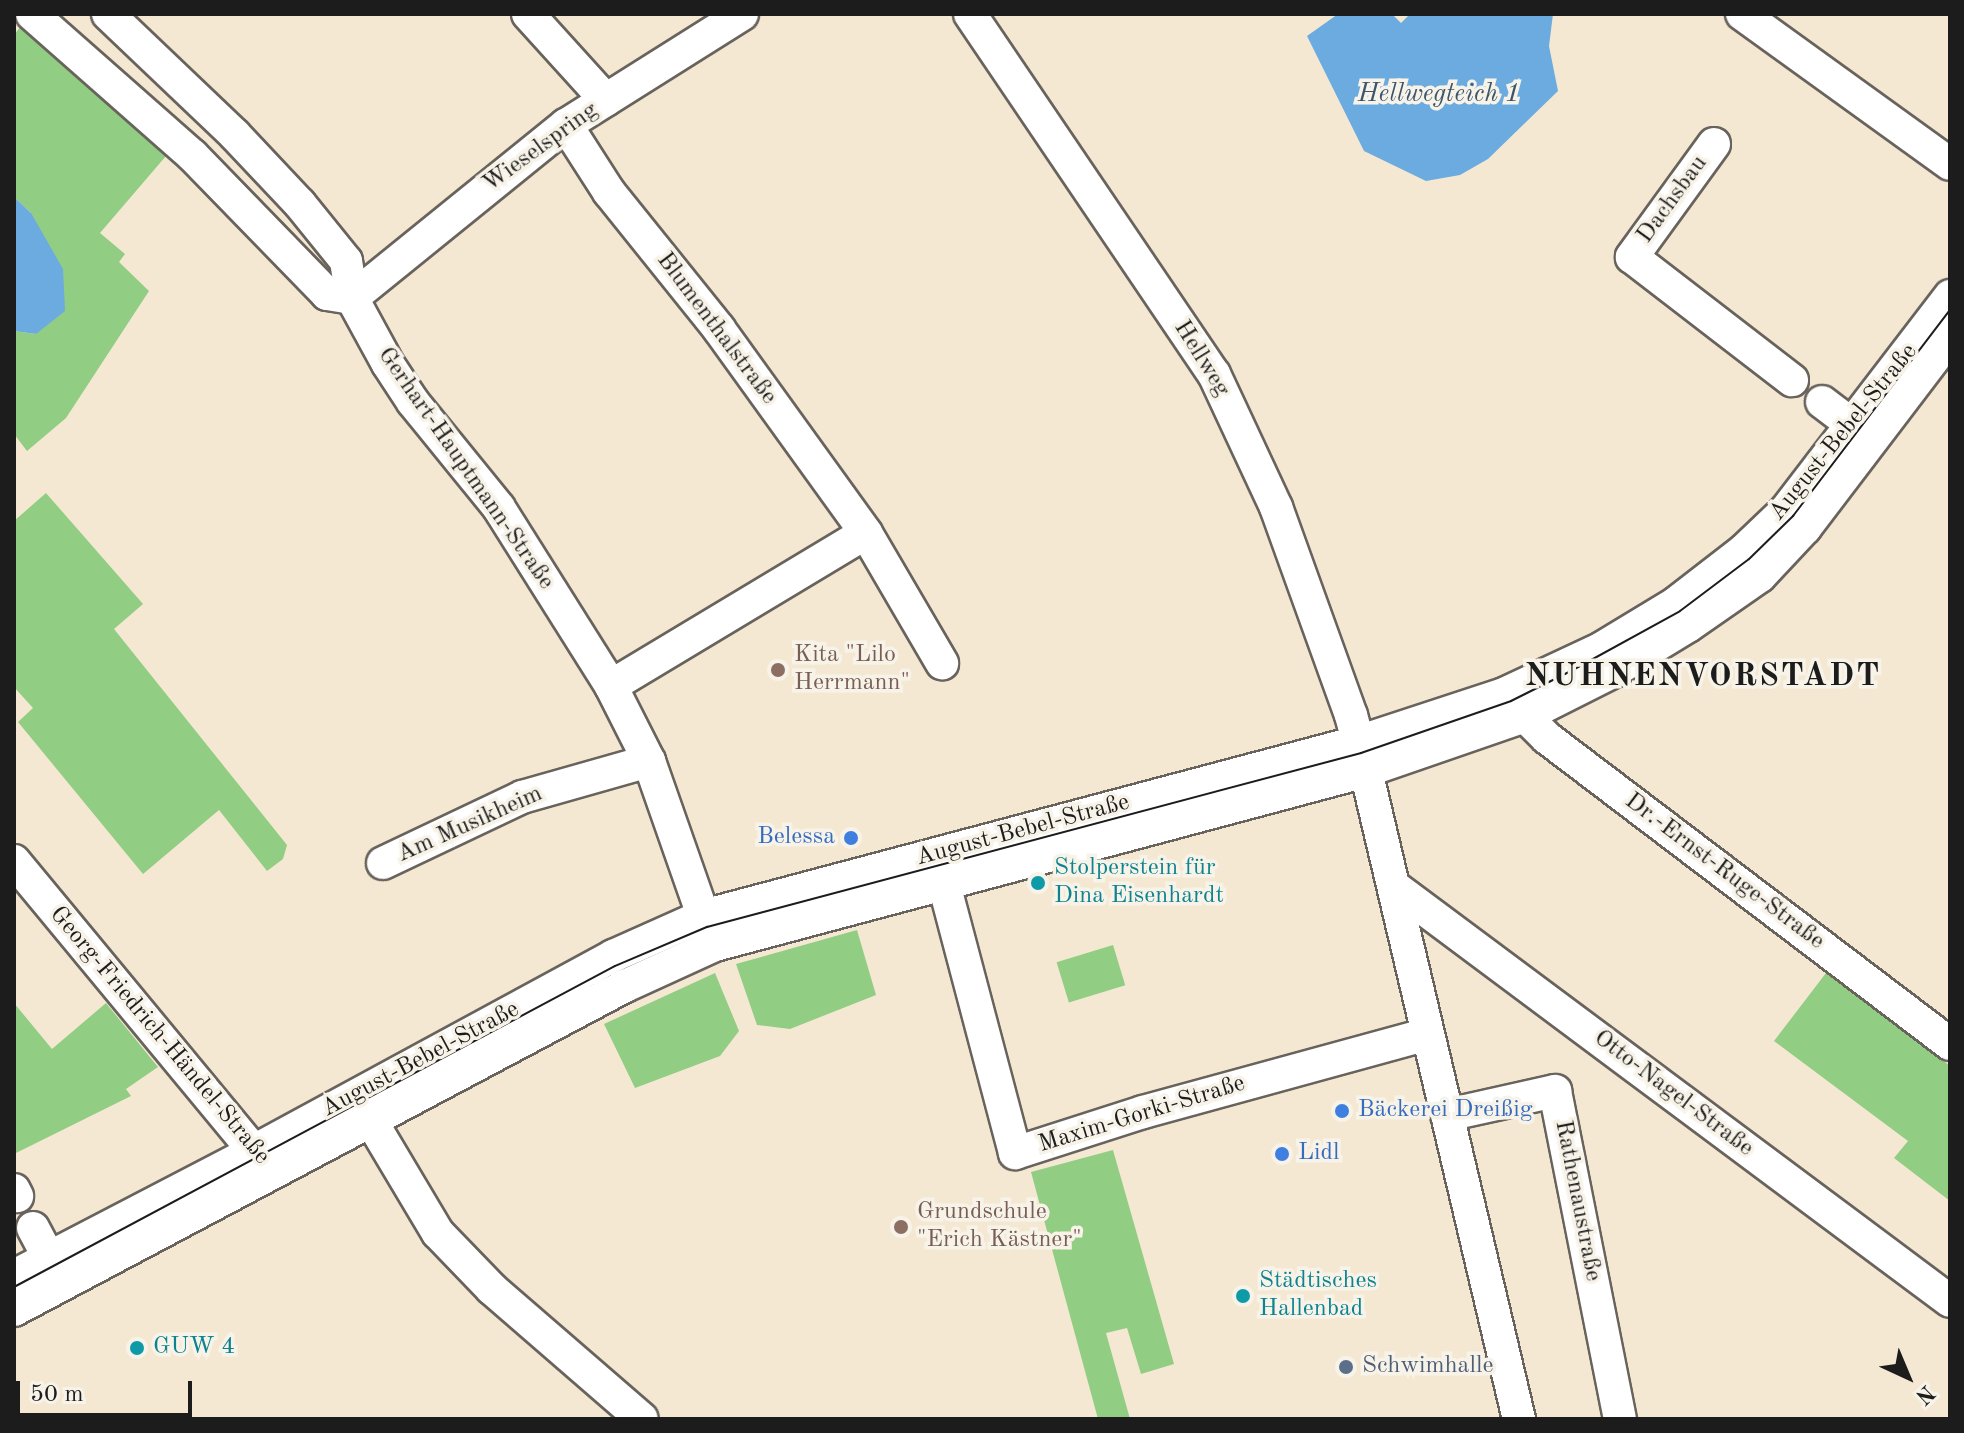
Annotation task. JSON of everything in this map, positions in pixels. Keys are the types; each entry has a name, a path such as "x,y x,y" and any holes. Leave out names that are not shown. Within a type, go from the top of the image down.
{"street":[{"path":"32,14 192,155 327,294 352,298"},
{"name":"Gerhart-Hauptmann-Straße","path":"108,14 234,134 300,204 346,261 352,298 413,402 499,508 611,686 649,761 709,930"},
{"path":"528,14 606,100"},
{"name":"Wieselspring","path":"352,298 566,125 742,14"},
{"name":"Hellweg","path":"970,14 1214,374 1281,520 1362,756"},
{"path":"1742,14 1950,164"},
{"name":"Blumenthalstraße","path":"566,125 609,192 719,329 866,533 942,663"},
{"name":"Dachsbau","path":"1714,144 1632,257 1792,380"},
{"name":"August-Bebel-Straße","path":"1863,433 1950,296"},
{"name":"August-Bebel-Straße","path":"263,1162 355,1094 613,956 1362,756 1515,705 1676,603 1743,551 1863,433 1950,338"},
{"path":"1822,402 1863,433"},
{"path":"611,686 866,533"},
{"name":"Dr.-Ernst-Ruge-Straße","path":"1515,705 1547,738 1950,1044"},
{"path":"1362,756 1396,888 1519,1419"},
{"name":"Am Musikheim","path":"383,863 522,797 649,761"},
{"name":"Georg-Friedrich-Händel-Straße","path":"14,861 263,1162"},
{"name":"Maxim-Gorki-Straße","path":"940,869 1015,1153 1143,1112 1428,1034"},
{"name":"Otto-Nagel-Straße","path":"1396,888 1950,1301"},
{"name":"August-Bebel-Straße","path":"14,1310 56,1271 263,1162 372,1121 625,986 709,930"},
{"name":"Rathenaustraße","path":"1447,1115 1555,1091 1620,1419"},
{"path":"355,1094 438,1233 492,1289 642,1419"},
{"path":"33,1228 56,1271"},
{"name":"August-Bebel-Straße","path":"14,1276 56,1271"}],"green space":[{"path":"21,26 166,156 100,233 125,254 119,262 149,291 66,418 27,451 14,434 14,331 36,334 31,213 14,197 14,35"},
{"path":"46,493 143,604 114,629 287,845 283,859 267,871 219,810 143,874 18,722 33,708 14,687 14,521"},
{"path":"857,930 876,995 790,1029 757,1025 736,964"},
{"path":"1113,945 1125,985 1069,1002 1057,962"},
{"path":"715,973 739,1031 720,1056 635,1088 604,1024"},
{"path":"1826,973 1950,1066 1950,1201 1894,1158 1908,1141 1774,1041"},
{"path":"14,1003 52,1049 106,1003 158,1067 126,1089 131,1096 14,1154"},
{"path":"1113,1150 1174,1364 1141,1374 1127,1328 1106,1333 1130,1419 1098,1419 1031,1172"}],"water":[{"name":"Hellwegteich 1","path":"1338,14 1392,14 1401,23 1410,14 1553,14 1549,46 1558,91 1488,159 1460,175 1426,181 1364,151 1307,36"},
{"path":"14,197 31,213 63,269 65,311 36,334 14,331"}],"tram line":[{"path":"14,1287 615,966 707,927 1361,753 1511,701 1571,671 1680,611 1749,559 1793,516 1950,310"}],"place":[{"name":"Kita \"Lilo Herrmann\"","path":"778,670"},
{"name":"Belessa","path":"851,838"},
{"name":"Stolperstein für Dina Eisenhardt","path":"1038,883"},
{"name":"Bäckerei Dreißig","path":"1342,1111"},
{"name":"Lidl","path":"1282,1154"},
{"name":"Grundschule \"Erich Kästner\"","path":"901,1227"},
{"name":"Städtisches Hallenbad","path":"1243,1296"},
{"name":"GUW 4","path":"137,1348"},
{"name":"Schwimhalle","path":"1346,1367"}],"district":[{"name":"NUHNENVORSTADT","path":"1703,677"}]}
